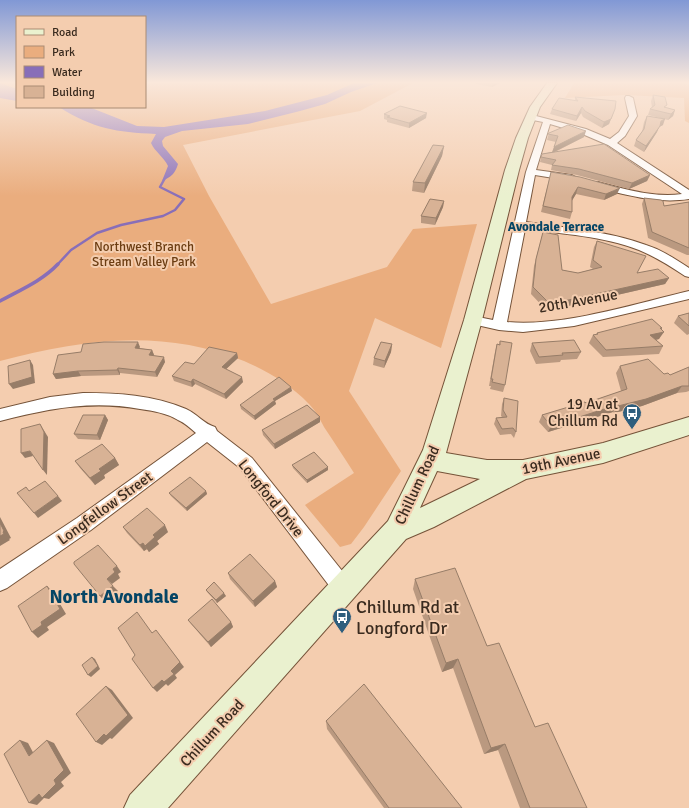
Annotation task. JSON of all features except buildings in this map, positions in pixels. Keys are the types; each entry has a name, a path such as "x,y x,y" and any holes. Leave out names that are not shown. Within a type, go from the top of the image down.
{"main road":[{"name":"Chillum Road","path":"143,808 344,589 396,530 431,460 438,442 473,320 512,170 530,121"},
{"name":"19th Avenue","path":"431,460 487,470 523,470 603,453 689,426"},
{"path":"396,530 425,518 523,470"}],"street":[{"path":"499,326 531,172 547,121 583,131 610,143 689,195"},
{"path":"610,143 622,134 632,121"},
{"path":"531,172 585,181 616,190 654,196 672,198 689,195"},
{"path":"520,225 621,242 657,254 689,274"},
{"name":"20th Avenue","path":"473,320 499,326 523,328 574,322 689,295"},
{"name":"Longford Drive","path":"0,415 50,403 83,399 117,399 165,407 186,416 209,432 246,463 344,589"},
{"name":"Longfellow Street","path":"0,581 77,528 209,432"}],"green space":[{"name":"Northwest Branch Stream Valley Park","path":"0,121 309,121 183,145 209,196 271,304 387,267 413,229 477,224 441,348 375,318 349,391 401,471 351,544 340,547 305,505 354,473 311,406 287,385 261,369 244,361 214,351 183,344 122,340 61,347 0,361"}],"water":[{"path":"85,121 124,121 137,126 164,127 204,121 261,121 248,124 182,131 165,137 162,141 163,146 178,164 172,175 162,181 168,166 151,143 156,134 129,132 106,128"}],"waterway":[{"path":"57,265 71,250 97,233 121,225 163,216 175,210 184,199 160,187 165,178"},
{"path":"0,301 38,280 57,265"}],"place":[{"name":"19 Av at Chillum Rd","path":"632,430"},
{"name":"Chillum Rd at Longford Dr","path":"342,634"}],"district":[{"name":"Avondale Terrace","path":"556,226"},
{"name":"North Avondale","path":"114,596"}]}
